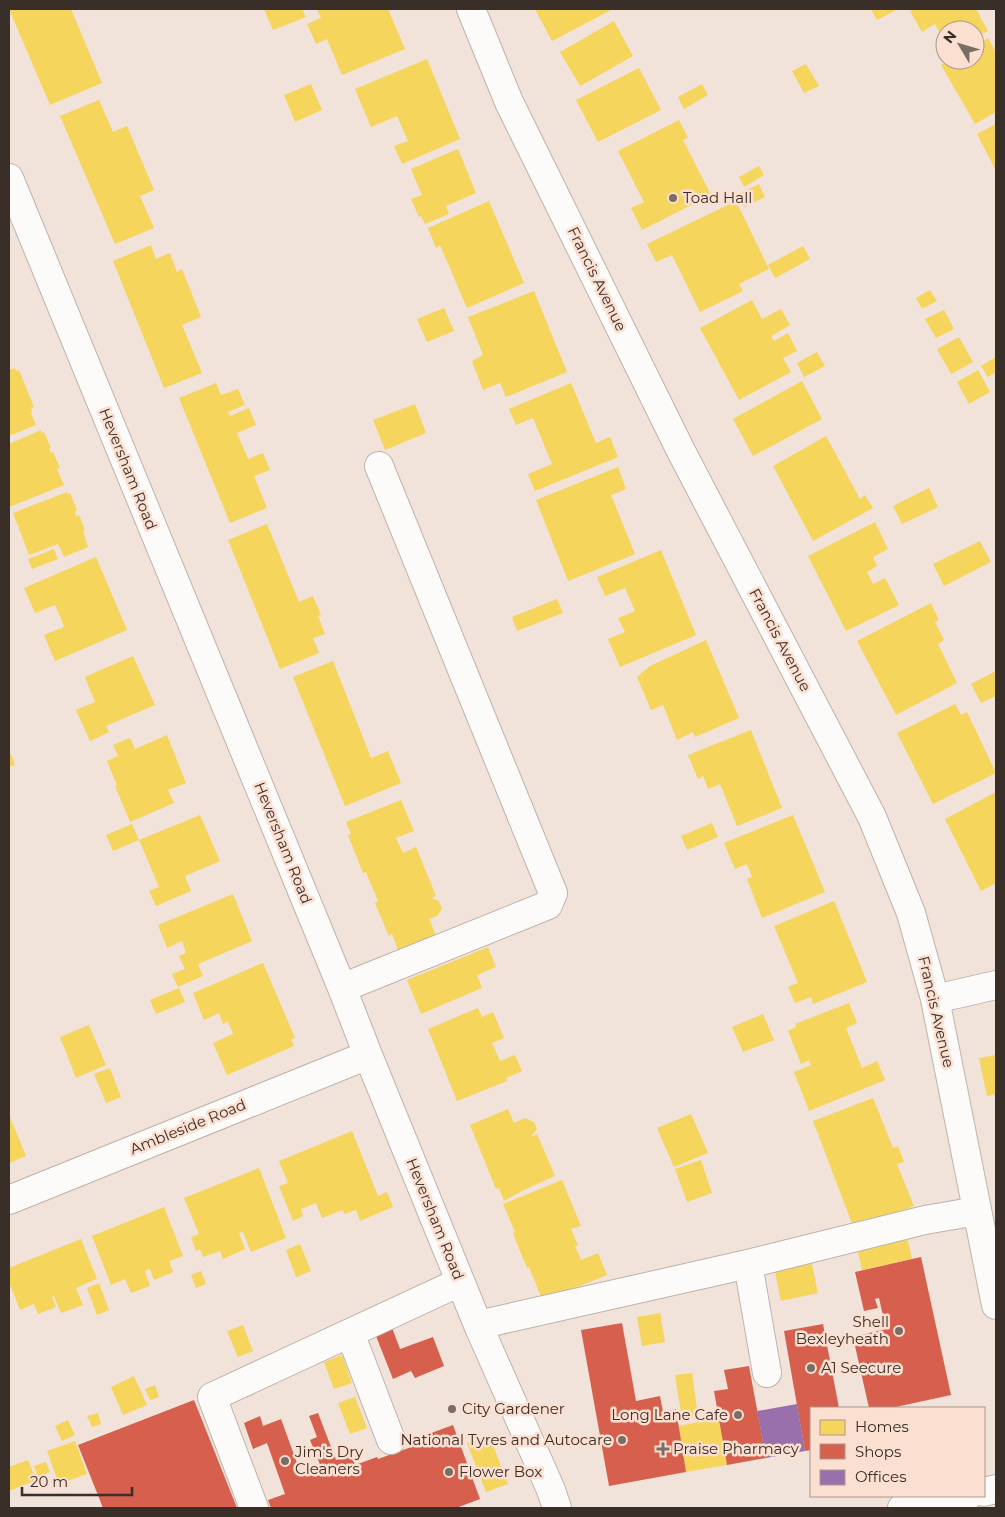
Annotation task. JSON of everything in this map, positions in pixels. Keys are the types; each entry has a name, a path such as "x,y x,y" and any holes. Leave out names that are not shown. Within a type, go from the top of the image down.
{"street":[{"name":"Francis Avenue","path":"470,9 509,102 681,451 872,817 911,913 935,999 977,1211 990,1246 996,1304"},
{"name":"Heversham Road","path":"9,178 342,988 460,1282 551,1490 557,1508"},
{"path":"342,988 548,905 553,893 378,466"},
{"path":"935,999 996,985"},
{"name":"Ambleside Road","path":"9,1200 368,1055"},
{"path":"478,1325 748,1264 925,1220 977,1211"},
{"path":"748,1264 767,1373"},
{"path":"254,1508 212,1397 460,1282"},
{"path":"350,1333 392,1440"},
{"path":"902,1508 962,1497"}],"building: Homes":[{"path":"9,9 71,9 102,83 50,105"},
{"path":"264,9 302,9 306,17 273,30"},
{"path":"317,9 388,9 405,49 342,75 327,39 316,44 307,24 321,18"},
{"path":"535,9 613,9 552,41"},
{"path":"871,9 898,9 877,20"},
{"path":"914,9 976,9 982,20 935,20 935,24 922,32 910,11"},
{"path":"614,21 633,56 580,86 560,52"},
{"path":"988,38 996,52 996,112 975,124 944,70 985,70 985,40"},
{"path":"427,59 460,139 402,164 394,146 408,141 397,116 371,127 355,89"},
{"path":"806,64 819,86 804,93 792,71"},
{"path":"639,68 661,110 598,142 576,100"},
{"path":"311,84 322,110 295,122 284,95"},
{"path":"702,84 708,95 684,109 678,97"},
{"path":"99,100 113,132 127,126 154,190 140,196 154,228 115,244 60,116"},
{"path":"679,120 688,138 683,140 711,195 642,230 631,208 644,202 618,151"},
{"path":"996,124 996,171 977,134"},
{"path":"458,149 476,193 446,206 449,214 425,224 421,216 419,217 411,199 422,195 411,169"},
{"path":"759,166 764,175 744,187 739,177"},
{"path":"759,184 765,197 744,207 738,194"},
{"path":"489,201 524,283 467,308 440,245 436,248 428,228"},
{"path":"736,201 769,269 739,284 743,291 700,312 672,255 656,262 647,244"},
{"path":"151,245 156,259 170,253 177,272 182,269 201,317 182,325 202,373 164,388 113,261"},
{"path":"803,246 810,259 775,278 768,265"},
{"path":"930,290 937,301 922,309 916,298"},
{"path":"534,291 567,372 506,397 500,383 483,390 472,361 483,355 468,317"},
{"path":"752,300 762,319 781,309 790,325 771,336 774,341 788,333 797,351 783,358 791,372 739,400 700,328"},
{"path":"444,308 454,331 427,342 417,319"},
{"path":"944,310 954,329 936,338 925,319"},
{"path":"959,337 973,362 951,374 937,349"},
{"path":"817,352 825,366 804,377 797,363"},
{"path":"996,357 996,372 988,377 981,366"},
{"path":"15,368 16,371 19,370 34,407 31,408 31,413 36,425 9,436 9,370"},
{"path":"978,370 990,392 969,404 957,382"},
{"path":"802,381 822,419 753,456 733,419"},
{"path":"216,383 221,395 238,389 245,405 228,412 230,416 249,408 256,425 237,433 248,459 263,453 270,470 254,476 267,508 230,523 179,398"},
{"path":"571,383 596,443 610,437 618,457 535,491 528,474 552,464 533,418 516,425 509,409"},
{"path":"415,404 426,433 385,450 373,420"},
{"path":"41,430 42,433 44,432 51,448 49,449 51,453 53,452 60,468 57,469 64,485 9,507 9,444"},
{"path":"826,436 860,499 865,495 873,508 813,541 773,466"},
{"path":"618,467 626,489 611,495 635,554 568,581 536,500"},
{"path":"929,488 938,507 902,524 893,506"},
{"path":"67,492 68,494 70,493 77,510 75,511 76,516 79,515 85,530 83,531 88,547 64,557 58,544 29,555 13,513"},
{"path":"875,522 888,549 873,557 877,566 867,572 873,584 885,578 899,605 846,631 808,556"},
{"path":"267,524 299,602 313,596 321,615 318,616 325,634 313,638 319,653 280,669 228,540"},
{"path":"980,541 991,562 944,586 933,564"},
{"path":"54,549 58,559 32,569 28,559"},
{"path":"661,550 696,635 620,667 608,639 625,632 618,618 635,611 625,588 605,596 597,577"},
{"path":"96,557 127,630 55,661 44,635 64,627 60,616 55,605 35,613 24,588"},
{"path":"557,599 563,613 517,631 512,617"},
{"path":"931,603 939,620 935,622 944,640 938,644 957,683 896,715 857,641"},
{"path":"706,640 739,718 695,737 693,732 677,740 663,705 651,710 637,677 650,666"},
{"path":"133,656 155,705 106,726 109,732 90,741 76,710 95,702 85,677"},
{"path":"333,661 371,758 388,751 401,783 345,806 293,677"},
{"path":"996,671 996,696 981,703 971,684"},
{"path":"955,704 961,715 967,712 996,773 933,804 897,733"},
{"path":"751,730 782,808 737,826 720,784 708,789 703,776 698,779 688,755"},
{"path":"167,735 186,783 168,790 174,803 130,822 107,761 118,756 113,745 130,738 135,749"},
{"path":"9,750 15,765 9,767"},
{"path":"996,792 996,883 981,891 945,819"},
{"path":"401,800 414,831 396,838 403,853 416,847 436,896 431,898 439,901 442,909 437,916 429,919 438,940 400,955 392,934 389,936 375,903 378,901 366,872 363,873 348,835 351,834 346,822"},
{"path":"200,815 220,861 185,876 191,891 156,906 149,891 159,887 139,840"},
{"path":"793,815 825,892 762,918 747,879 752,877 747,864 735,869 724,843"},
{"path":"712,823 718,837 687,850 681,836"},
{"path":"132,824 139,840 113,851 106,835"},
{"path":"233,894 252,941 198,964 203,976 178,987 172,974 185,969 179,956 186,953 182,941 167,948 158,925"},
{"path":"834,901 867,982 813,1004 811,997 795,1003 788,987 798,983 774,926"},
{"path":"488,947 496,967 477,975 482,988 421,1014 407,980"},
{"path":"263,963 295,1038 291,1039 294,1046 227,1075 213,1043 233,1034 228,1021 223,1024 219,1013 204,1020 193,993"},
{"path":"179,988 185,1002 156,1014 150,1000"},
{"path":"849,1003 857,1023 846,1028 862,1068 877,1061 885,1080 809,1111 794,1072 811,1065 809,1060 801,1064 788,1031 796,1027 795,1024"},
{"path":"478,1008 482,1017 493,1012 504,1038 492,1043 500,1061 515,1055 522,1071 506,1078 507,1081 457,1101 428,1029"},
{"path":"763,1014 774,1040 743,1052 732,1027"},
{"path":"89,1025 106,1065 76,1078 60,1037"},
{"path":"996,1055 996,1094 987,1096 979,1058"},
{"path":"110,1068 121,1097 106,1103 94,1074"},
{"path":"873,1098 893,1148 898,1146 904,1162 897,1164 914,1206 873,1223 871,1219 853,1226 813,1121"},
{"path":"508,1109 514,1123 525,1118 534,1122 537,1129 531,1137 537,1134 555,1176 504,1201 499,1188 496,1189 470,1125"},
{"path":"691,1114 708,1153 674,1167 657,1128"},
{"path":"9,1115 26,1156 9,1163"},
{"path":"352,1131 378,1196 387,1192 393,1207 360,1221 356,1210 344,1214 343,1210 322,1218 316,1203 301,1209 303,1216 293,1221 279,1186 288,1183 279,1161"},
{"path":"701,1160 712,1193 687,1202 675,1169"},
{"path":"259,1168 286,1238 251,1252 243,1232 239,1233 245,1249 223,1259 220,1251 203,1257 200,1249 196,1251 191,1237 199,1234 184,1198"},
{"path":"562,1180 581,1226 571,1229 578,1245 575,1246 581,1260 598,1253 607,1275 543,1301 529,1267 527,1268 503,1204"},
{"path":"164,1207 183,1256 169,1261 173,1272 154,1280 150,1269 145,1271 150,1286 131,1293 125,1279 111,1285 92,1236"},
{"path":"907,1237 912,1259 862,1270 857,1248"},
{"path":"81,1239 97,1279 76,1288 83,1305 61,1313 54,1296 52,1297 56,1307 38,1314 34,1304 20,1310 9,1282 9,1268"},
{"path":"300,1244 311,1271 296,1277 286,1250"},
{"path":"811,1260 818,1293 781,1301 774,1267"},
{"path":"201,1271 206,1284 196,1288 191,1275"},
{"path":"99,1283 109,1310 97,1315 87,1288"},
{"path":"660,1313 665,1342 642,1346 637,1317"},
{"path":"243,1325 253,1351 238,1357 227,1331"},
{"path":"342,1355 352,1383 334,1389 324,1362"},
{"path":"692,1373 698,1416 682,1419 675,1375"},
{"path":"134,1376 147,1405 123,1415 111,1387"},
{"path":"155,1385 159,1397 150,1400 145,1389"},
{"path":"355,1397 367,1428 350,1434 338,1403"},
{"path":"98,1413 101,1424 92,1427 87,1416"},
{"path":"719,1418 727,1465 686,1472 678,1426"},
{"path":"68,1420 75,1435 62,1441 55,1426"},
{"path":"489,1435 508,1484 486,1492 467,1443"},
{"path":"75,1441 87,1474 59,1484 47,1451"},
{"path":"28,1460 36,1480 9,1491 9,1467"},
{"path":"46,1462 50,1472 38,1477 34,1466"}],"building: Shops":[{"path":"921,1257 951,1395 896,1407 869,1407 853,1337 886,1329 879,1298 875,1299 878,1308 864,1311 855,1272"},
{"name":"National Tyres and Autocare","path":"622,1323 636,1401 660,1396 663,1412 676,1409 686,1472 609,1486 581,1330"},
{"name":"A1 Seecure","path":"823,1324 839,1407 810,1407 810,1450 805,1451 784,1331"},
{"path":"391,1325 400,1349 433,1337 444,1366 415,1378 411,1371 393,1379 374,1331"},
{"name":"Long Lane Cafe","path":"749,1366 766,1458 727,1465 714,1391 728,1389 724,1370"},
{"path":"194,1400 237,1508 103,1508 78,1445"},
{"path":"318,1413 336,1460 351,1455 355,1465 417,1445 415,1439 453,1425 480,1499 456,1508 271,1508 268,1500 285,1494 267,1443 253,1449 244,1423 260,1416 263,1426 281,1419 301,1474 321,1467 310,1440 317,1437 309,1416"}],"building: Offices":[{"path":"797,1404 805,1451 766,1458 757,1411"}],"place":[{"name":"Toad Hall","path":"673,198"},
{"name":"Shell Bexleyheath","path":"899,1331"},
{"name":"A1 Seecure","path":"811,1368"},
{"name":"City Gardener","path":"452,1409"},
{"name":"Long Lane Cafe","path":"738,1415"},
{"name":"National Tyres and Autocare","path":"622,1440"},
{"name":"Praise Pharmacy","path":"663,1449"},
{"name":"Jim's Dry Cleaners","path":"285,1461"},
{"name":"Flower Box","path":"449,1472"}]}
